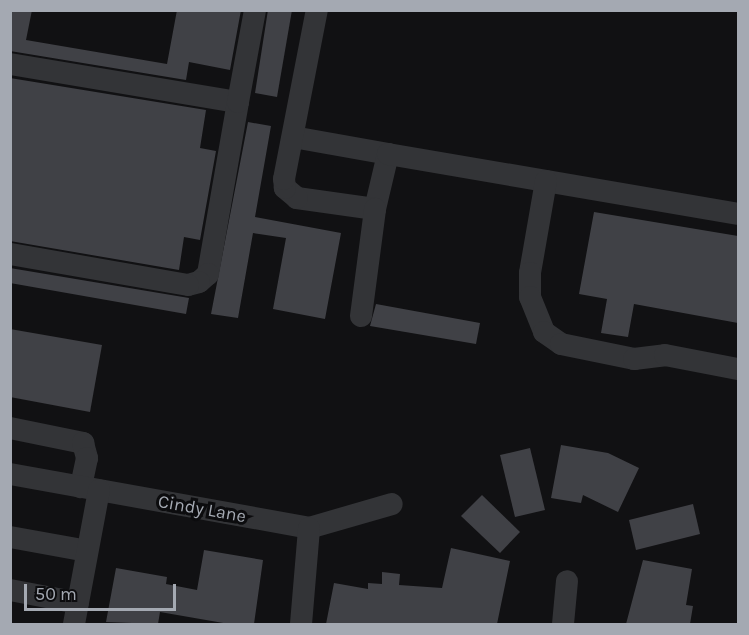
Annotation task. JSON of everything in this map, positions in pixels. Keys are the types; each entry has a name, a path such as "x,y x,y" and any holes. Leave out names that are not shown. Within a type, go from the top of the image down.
{"street":[{"path":"10,254 188,285 199,282 208,274 255,10"},
{"path":"317,10 284,179 289,194 375,209"},
{"path":"10,64 238,102"},
{"path":"293,137 738,214"},
{"path":"361,316 375,209 387,154"},
{"path":"546,181 530,273 530,297 544,332 561,344 633,359 665,355 738,369"},
{"path":"10,428 83,442 90,488 87,551 76,614 10,590"},
{"name":"Cindy Lane","path":"10,474 309,528 392,504"},
{"path":"301,624 309,528"},
{"path":"10,537 87,551"},
{"path":"563,624 567,581"}],"building":[{"path":"10,10 32,10 26,40 167,64 177,10 241,10 230,70 189,62 186,80 10,51"},
{"path":"268,10 292,10 277,97 255,93"},
{"path":"10,78 206,110 200,148 216,151 200,240 184,237 179,270 10,241"},
{"path":"248,122 271,126 255,217 341,233 325,319 273,309 286,238 253,233 238,318 211,314"},
{"path":"594,212 738,236 738,323 634,304 628,337 601,333 607,299 579,294"},
{"path":"10,268 189,298 186,314 10,283"},
{"path":"376,304 480,323 476,344 370,326"},
{"path":"10,329 102,345 90,412 10,397"},
{"path":"561,445 608,453 639,468 618,512 583,495 581,503 551,498"},
{"path":"530,448 545,510 515,517 500,455"},
{"path":"482,495 520,532 500,553 461,516"},
{"path":"693,504 700,534 636,550 629,520"},
{"path":"451,548 510,561 497,624 326,624 334,583 368,589 368,583 382,584 382,572 400,574 399,585 442,588"},
{"path":"204,550 263,560 254,624 229,624 160,612 158,624 106,622 116,568 167,577 166,584 197,590"},
{"path":"643,560 692,569 686,605 693,606 690,624 626,624"}]}
